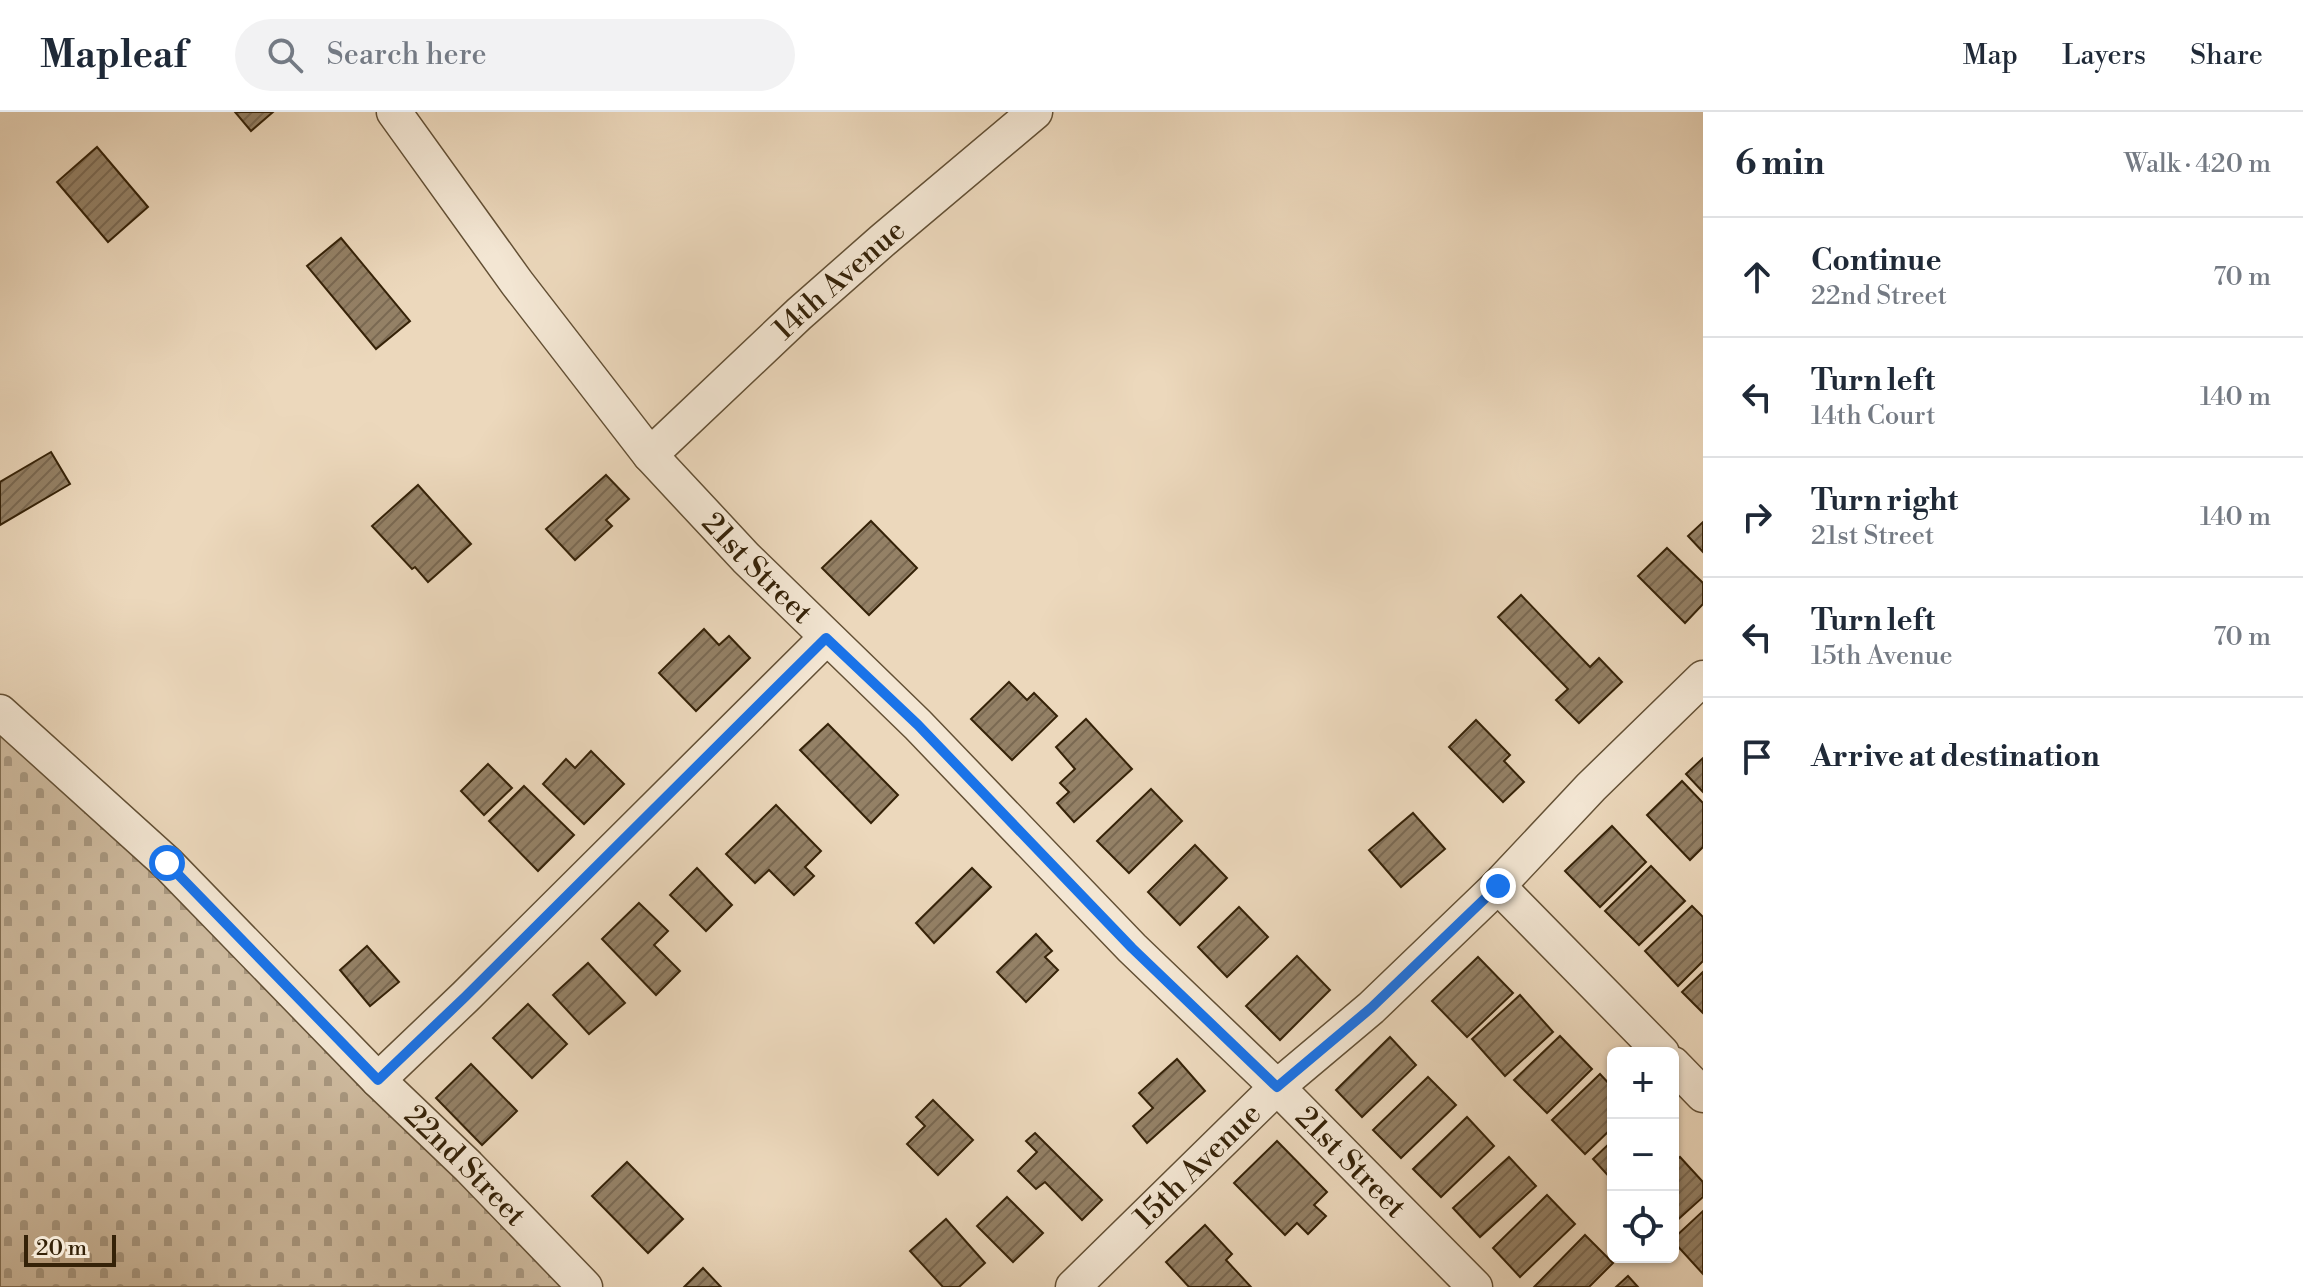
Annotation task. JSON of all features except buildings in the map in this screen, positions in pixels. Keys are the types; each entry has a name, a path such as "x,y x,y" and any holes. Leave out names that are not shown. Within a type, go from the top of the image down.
{"street":[{"name":"21st Street","path":"394,112 517,283 650,455 746,558 918,725 1132,948 1277,1087 1475,1287"},
{"name":"14th Avenue","path":"650,455 835,282 1035,112"},
{"path":"378,1080 826,638"},
{"name":"15th Avenue","path":"1073,1287 1277,1087 1371,1008 1498,886 1591,787 1703,678"},
{"name":"22nd Street","path":"0,712 167,863 585,1287"},
{"path":"1498,886 1656,1047"},
{"path":"1679,1070 1703,1095"}],"green space":[{"path":"0,730 156,870 563,1287 0,1287"}],"route":[{"path":"167,863 378,1080 826,638 918,725 1132,948 1277,1087 1371,1008 1498,886"}]}
